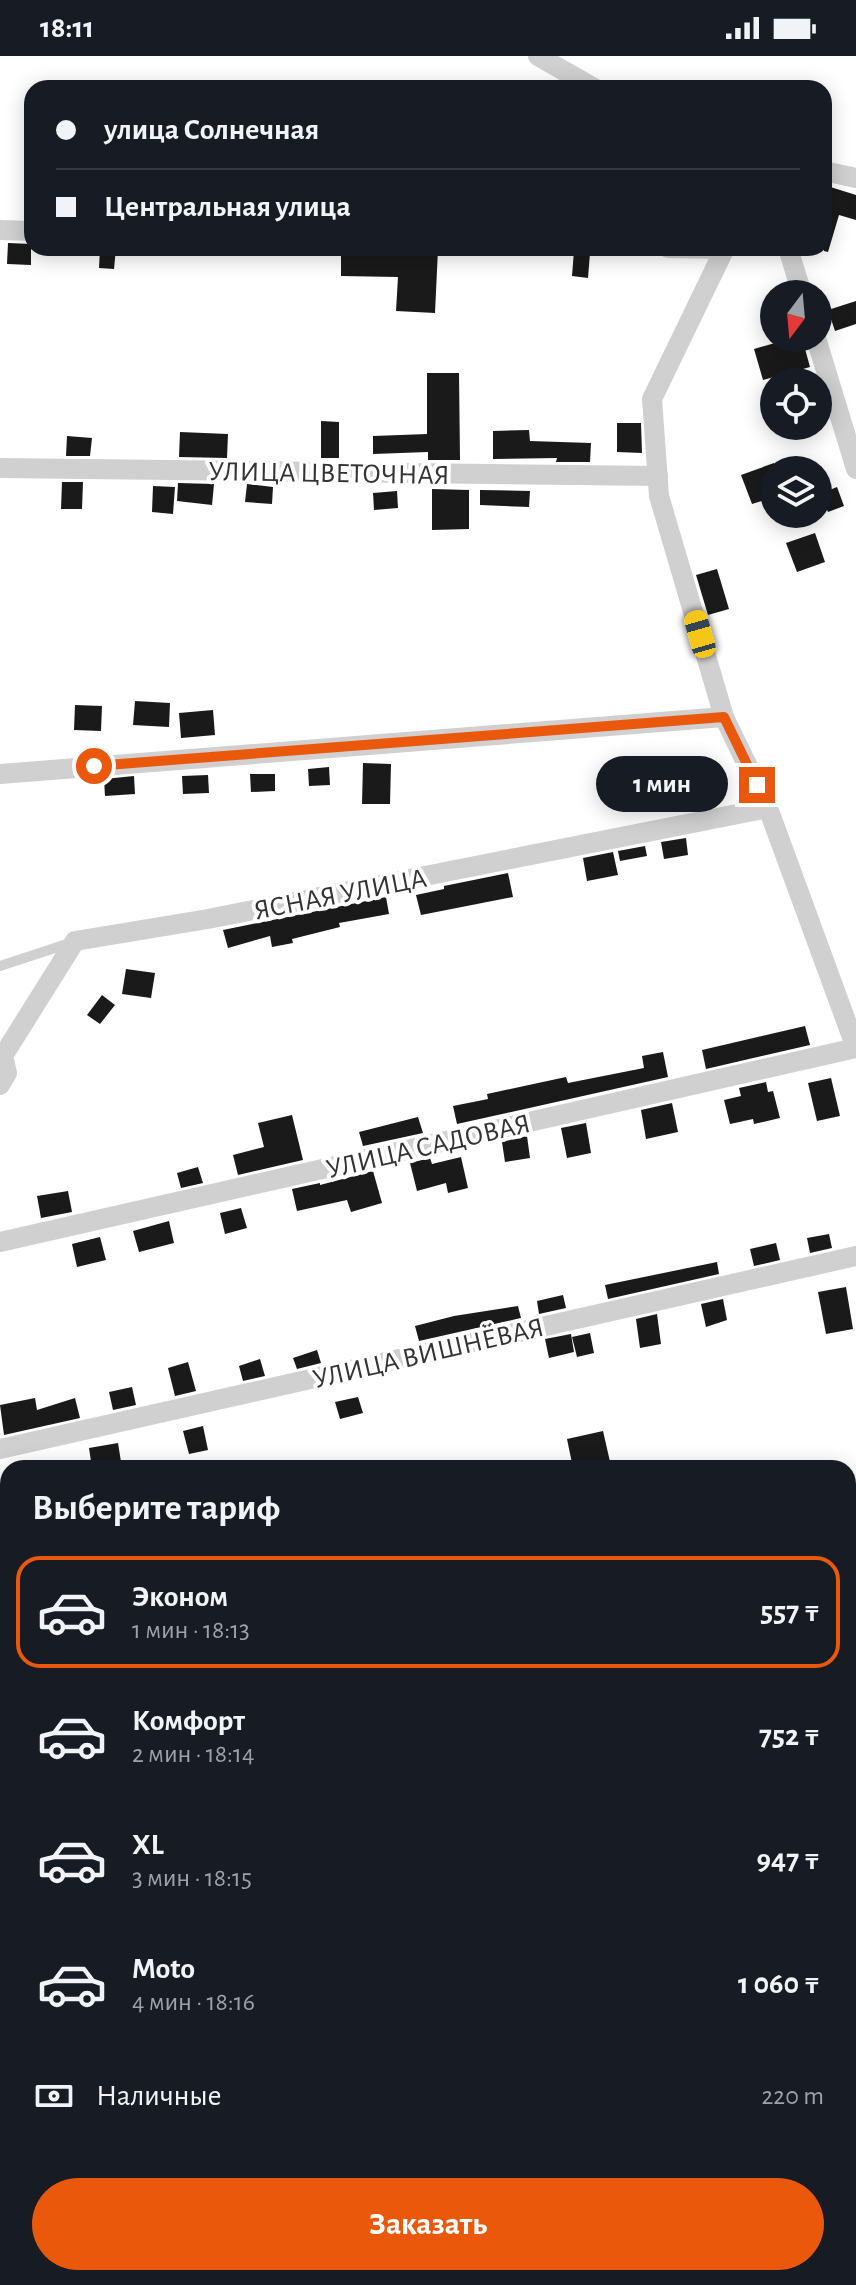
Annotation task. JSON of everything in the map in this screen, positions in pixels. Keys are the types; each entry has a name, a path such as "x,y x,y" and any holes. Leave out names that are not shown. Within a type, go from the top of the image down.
{"street":[{"path":"538,56 580,80"},
{"path":"832,173 856,178"},
{"path":"0,230 24,231"},
{"path":"721,256 652,399 659,496 724,717 768,808 856,1048"},
{"path":"790,256 798,280"},
{"path":"820,352 856,469"},
{"name":"УЛИЦА ЦВЕТОЧНАЯ","path":"0,468 658,476"},
{"path":"0,774 724,717"},
{"name":"ЯСНАЯ УЛИЦА","path":"75,941 208,919 768,808"},
{"path":"0,1085 7,1073 3,1056 75,941"},
{"name":"УЛИЦА САДОВАЯ","path":"0,1242 856,1048"},
{"name":"УЛИЦА ВИШНЁВАЯ","path":"0,1449 856,1256"}],"lane":[{"path":"0,966 75,941"}],"building":[{"path":"832,188 856,195 856,220 839,215 832,239"},
{"path":"8,243 24,244 24,256 31,256 31,265 7,264"},
{"path":"100,256 115,256 114,269 99,268"},
{"path":"341,256 438,256 435,313 396,311 398,277 341,276"},
{"path":"574,256 590,256 588,278 572,276"},
{"path":"856,301 856,324 835,331 832,309"},
{"path":"760,347 760,352 806,352 810,367 760,370 754,349"},
{"path":"427,373 459,373 460,460 428,460 428,452 373,454 373,436 427,434"},
{"path":"321,421 339,422 339,458 321,458"},
{"path":"617,423 641,423 642,453 617,452"},
{"path":"529,430 530,441 591,443 590,462 556,462 557,458 493,459 493,431"},
{"path":"180,432 228,434 227,458 179,457"},
{"path":"67,436 92,438 90,456 66,456"},
{"path":"760,468 760,501 752,504 741,475"},
{"path":"62,482 83,482 82,509 61,509"},
{"path":"178,483 214,484 212,505 177,501"},
{"path":"247,484 273,487 272,504 245,502"},
{"path":"153,486 175,487 173,514 152,512"},
{"path":"837,487 844,506 832,510 832,489"},
{"path":"432,489 469,490 469,529 432,530"},
{"path":"480,490 530,491 529,507 480,505"},
{"path":"397,491 398,508 374,510 373,493"},
{"path":"815,533 825,562 797,572 786,543"},
{"path":"717,569 729,609 708,615 696,575"},
{"path":"135,701 170,703 169,727 133,725"},
{"path":"75,705 102,706 101,731 74,730"},
{"path":"213,710 215,735 181,738 179,713"},
{"path":"363,763 391,764 390,804 362,804"},
{"path":"329,767 330,785 309,786 308,769"},
{"path":"250,774 275,774 275,791 251,792"},
{"path":"208,775 209,793 183,794 182,776"},
{"path":"134,776 135,794 105,796 104,779"},
{"path":"686,838 688,855 664,859 661,842"},
{"path":"645,846 647,856 620,861 618,851"},
{"path":"613,852 618,875 587,881 583,858"},
{"path":"508,873 513,897 421,915 416,895"},
{"path":"386,897 389,914 339,923 340,927 292,939 293,943 272,947 270,936 228,948 223,930"},
{"path":"126,969 155,973 151,998 122,994"},
{"path":"102,995 115,1005 100,1024 87,1015"},
{"path":"805,1026 810,1045 706,1069 702,1050"},
{"path":"663,1052 668,1077 457,1124 453,1106 488,1099 487,1094 566,1077 568,1083 644,1068 642,1056"},
{"path":"831,1078 840,1116 817,1121 808,1083"},
{"path":"766,1082 768,1092 773,1091 780,1118 754,1124 753,1119 730,1124 724,1100 741,1096 739,1088"},
{"path":"672,1103 678,1132 646,1139 641,1110"},
{"path":"292,1115 303,1160 238,1175 233,1155 264,1147 258,1123"},
{"path":"418,1117 423,1133 363,1146 359,1132"},
{"path":"586,1123 591,1153 567,1158 561,1128"},
{"path":"527,1136 530,1158 505,1162 502,1142"},
{"path":"461,1157 468,1188 448,1193 446,1183 417,1191 410,1163 430,1158 432,1164"},
{"path":"198,1167 203,1183 181,1188 177,1173"},
{"path":"373,1171 382,1203 351,1212 347,1200 297,1211 292,1189"},
{"path":"68,1191 72,1212 41,1218 37,1196"},
{"path":"241,1208 247,1228 225,1234 220,1213"},
{"path":"169,1221 174,1243 139,1252 133,1231"},
{"path":"829,1234 832,1248 810,1253 807,1238"},
{"path":"100,1237 106,1260 77,1267 72,1244"},
{"path":"776,1243 780,1260 754,1266 750,1249"},
{"path":"717,1262 719,1274 608,1299 605,1285"},
{"path":"846,1287 853,1329 826,1334 818,1292"},
{"path":"563,1295 566,1308 539,1314 537,1301"},
{"path":"723,1299 727,1320 706,1327 701,1304"},
{"path":"518,1306 521,1318 419,1341 415,1326"},
{"path":"657,1314 661,1344 640,1348 636,1319"},
{"path":"590,1333 594,1353 577,1357 572,1337"},
{"path":"571,1334 574,1352 549,1358 545,1339"},
{"path":"317,1350 321,1363 297,1369 293,1358"},
{"path":"260,1359 265,1376 243,1381 239,1366"},
{"path":"188,1362 196,1391 175,1396 168,1368"},
{"path":"132,1387 136,1405 113,1410 109,1392"},
{"path":"358,1397 363,1413 340,1419 335,1402"},
{"path":"35,1398 37,1410 75,1398 80,1418 4,1435 0,1405"},
{"path":"203,1426 208,1450 189,1454 183,1431"},
{"path":"603,1431 610,1460 571,1460 567,1439"},
{"path":"118,1443 121,1460 91,1460 89,1448"}],"route":[{"path":"94,766 724,717 757,785"}]}
